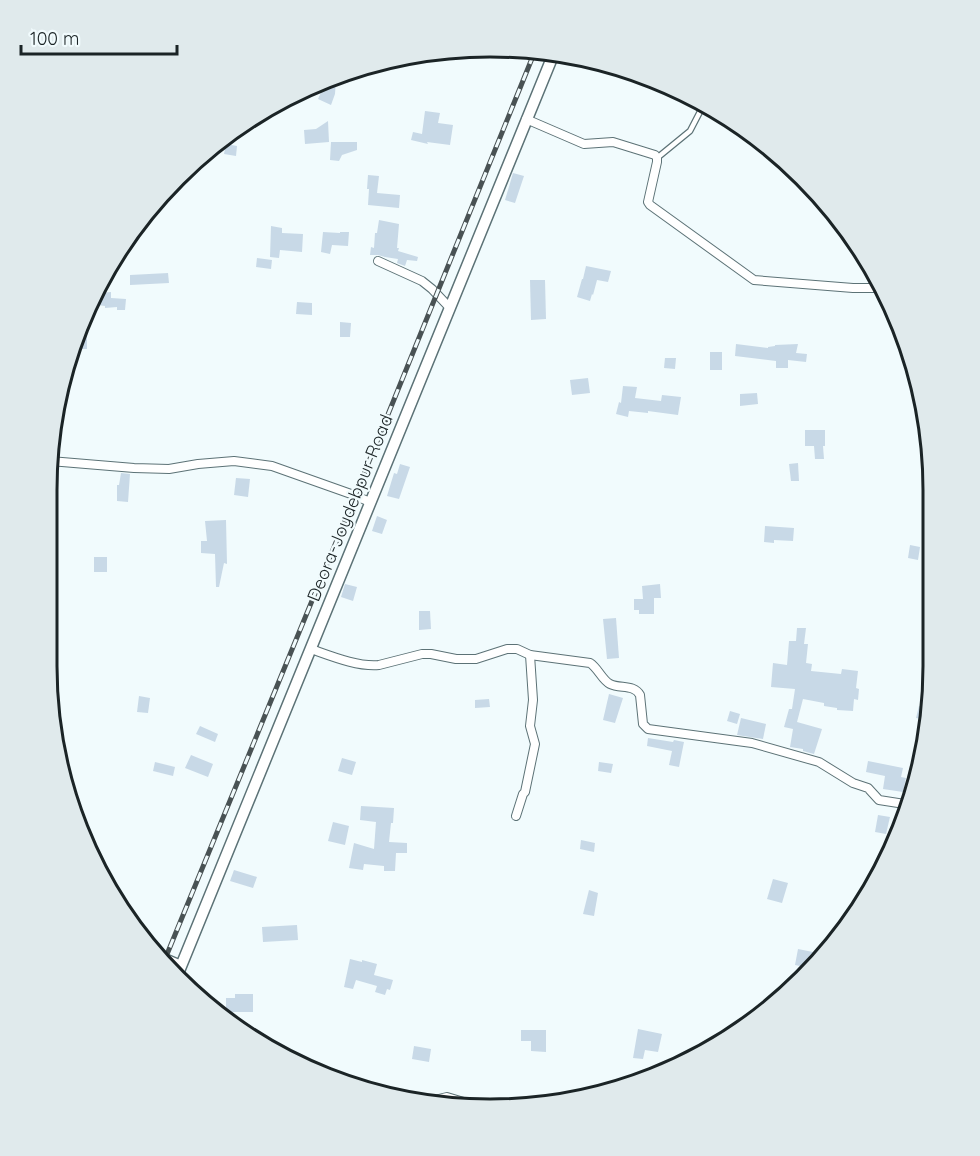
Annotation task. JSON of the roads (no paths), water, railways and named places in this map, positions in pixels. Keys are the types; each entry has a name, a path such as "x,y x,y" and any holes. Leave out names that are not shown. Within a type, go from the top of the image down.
{"street":[{"name":"Deora-Joydebpur Road","path":"180,968 550,62"},
{"path":"526,120 584,144 613,142 655,154 657,158 648,202 650,205 754,280 873,288"},
{"path":"378,261 422,281 450,308"},
{"path":"58,461 169,470 198,464 234,461 272,466 370,502"},
{"path":"311,649 373,666 426,653 465,660 476,659 507,649 517,649 530,655 590,663 607,682 635,689 640,696 643,724 648,729 752,743 816,761 856,785 868,788 879,800 900,803"},
{"path":"516,816 525,792 535,748 530,726 533,700 530,655"}],"lane":[{"path":"657,158 690,131 700,111"},
{"path":"171,958 182,963"}],"railway":[{"path":"167,954 532,59"}]}
